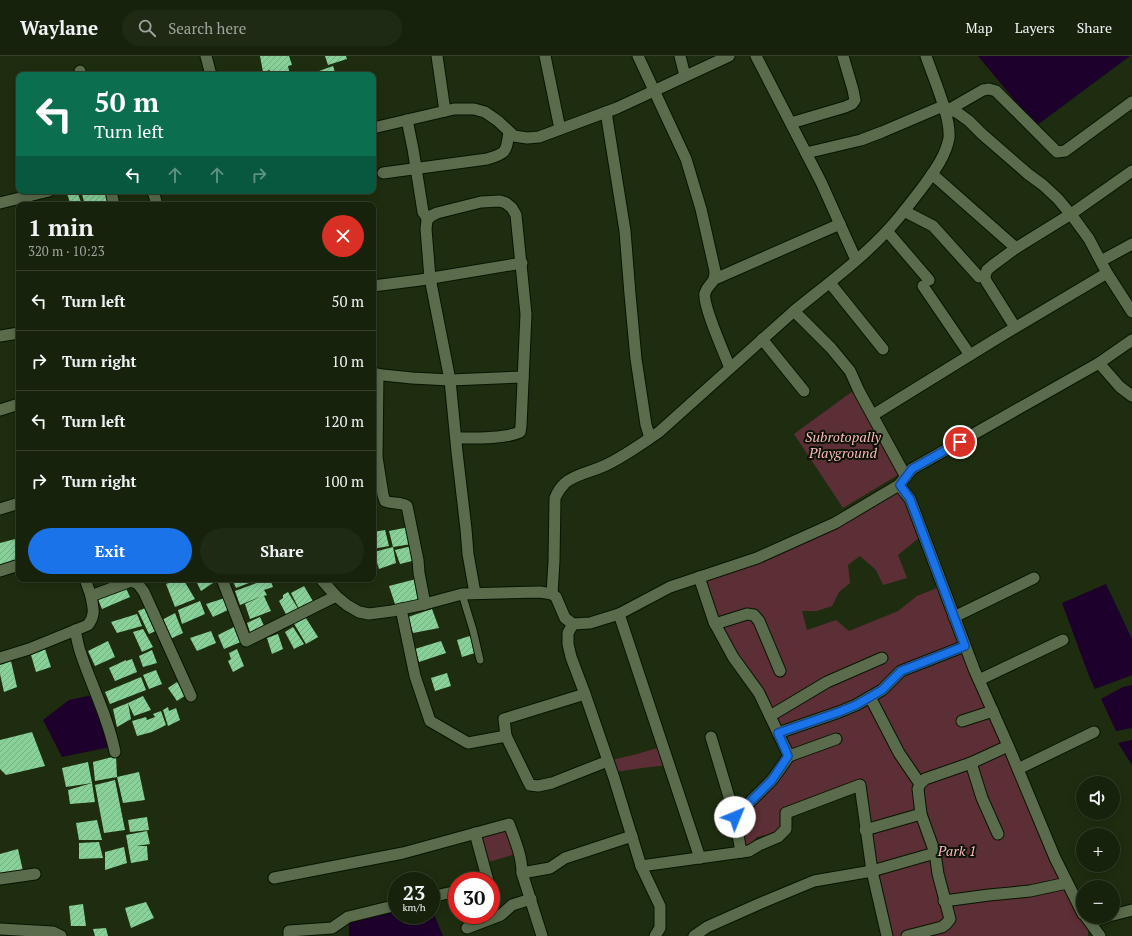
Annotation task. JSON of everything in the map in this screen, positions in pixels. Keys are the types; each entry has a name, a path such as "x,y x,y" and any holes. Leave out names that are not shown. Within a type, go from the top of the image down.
{"street":[{"path":"206,56 210,72"},
{"path":"437,56 445,111"},
{"path":"545,56 560,129"},
{"path":"638,56 686,159 701,209 716,271 715,279"},
{"path":"680,56 685,76"},
{"path":"376,127 454,109 474,109 485,112 498,121 514,136 528,138 539,137 617,108 729,56"},
{"path":"756,56 821,182 856,260"},
{"path":"791,123 852,104 855,100 843,56"},
{"path":"552,594 555,498 565,483 622,456 659,432 794,310 830,283 887,231 913,201 940,163 949,139 947,108 926,56"},
{"path":"806,153 861,140 947,108 983,90 989,89 996,91 1057,152 1065,151 1132,102"},
{"path":"947,108 958,113 968,121 1058,199 1089,239 1107,273 1132,312"},
{"path":"606,112 625,231 638,373 646,424 650,438"},
{"path":"406,120 413,149 423,212 428,219 426,229 430,278 450,380 468,554 475,593"},
{"path":"383,173 487,160 504,152 509,132"},
{"path":"1015,327 986,281 985,276 987,270 1016,248 1071,214 1132,171"},
{"path":"932,174 1016,248"},
{"path":"0,203 38,194"},
{"path":"427,220 430,216 437,213 481,202 500,200 512,208 516,215 526,314 520,432 515,435 456,438"},
{"path":"904,211 933,226 980,277"},
{"path":"730,368 715,330 705,298 705,293 708,288 715,279 840,224"},
{"path":"887,231 926,283 970,355"},
{"path":"1101,261 1132,244"},
{"path":"376,286 522,263"},
{"path":"873,415 1015,327 1107,273"},
{"path":"830,283 883,348"},
{"path":"794,310 831,348 850,371 859,391 873,415 903,481 978,680 993,711 1055,858 1076,900"},
{"path":"0,336 16,333"},
{"path":"762,340 804,391"},
{"path":"324,582 336,596 347,605 359,612 369,614 425,604 462,594 540,592 552,594 556,597 565,618 573,624 590,623 619,614 670,586 758,558 834,524 903,481 912,469 1099,363 1132,340"},
{"path":"1099,363 1120,387 1132,396"},
{"path":"376,374 450,380 523,377"},
{"path":"0,410 16,405"},
{"path":"376,416 377,457 383,496 385,500 390,503 404,504 406,506 418,560 418,572 425,604"},
{"path":"0,509 16,504"},
{"path":"0,571 16,566"},
{"path":"699,577 715,624 733,657 759,693 788,756"},
{"path":"954,617 1034,578"},
{"path":"0,658 29,649 88,625 93,619 94,611 86,582"},
{"path":"91,596 129,582"},
{"path":"138,582 144,592 192,696"},
{"path":"223,582 246,641 336,596"},
{"path":"401,609 415,676 430,722 468,743 506,736"},
{"path":"619,614 700,858"},
{"path":"715,624 747,614 754,615 759,621 780,670"},
{"path":"573,624 568,633 568,644 571,657 608,761 641,866 660,906 660,928 657,935"},
{"path":"75,630 80,653 106,718 115,752"},
{"path":"978,680 1063,640"},
{"path":"778,733 856,705 882,690 901,671 965,646"},
{"path":"770,716 827,682 882,658"},
{"path":"585,694 504,719 506,736 530,785 538,786 552,783 608,761"},
{"path":"870,697 899,753 920,784"},
{"path":"962,721 993,711"},
{"path":"1018,769 1094,732"},
{"path":"711,737 735,817 741,852"},
{"path":"735,817 772,780 788,756 836,739"},
{"path":"907,936 942,927 950,919 944,901 935,853 921,814 918,790 920,784 926,779 971,763 1008,746"},
{"path":"971,763 982,798 998,834"},
{"path":"641,866 749,851 778,837 786,829 786,813 860,785 865,830 872,871 887,936"},
{"path":"865,830 921,814"},
{"path":"274,878 403,853 509,824 519,853 522,873 542,936"},
{"path":"475,834 486,872"},
{"path":"522,873 550,868 565,858 632,836"},
{"path":"694,936 707,927 814,881 872,871 935,853"},
{"path":"0,879 35,874"},
{"path":"944,901 1030,891 1067,883"},
{"path":"467,928 501,915 512,905 531,899"},
{"path":"288,936 288,931 332,928 348,917 388,907"},
{"path":"1120,913 1132,910"},
{"path":"1091,924 1100,936"},
{"path":"0,929 53,932 61,936"}],"lane":[{"path":"462,594 480,660"}],"green space":[{"name":"Subrotopally Playground","path":"853,391 903,472 843,508 794,434"},
{"name":"Park 1","path":"898,490 907,502 920,537 898,555 907,578 883,585 876,570 860,556 848,565 850,583 839,592 832,606 817,611 802,611 807,630 836,620 849,631 898,611 917,596 937,588 962,652 1076,901 1076,924 1087,924 1088,936 890,936 873,861 863,780 782,808 782,828 774,833 757,837 745,848 740,818 792,749 714,613 704,581 759,562 827,533"},
{"path":"661,747 668,765 615,772 612,760"},
{"path":"509,824 519,853 485,863 475,833"}],"shaded area":[{"path":"978,56 1130,56 1036,126"},
{"path":"1106,584 1132,639 1132,675 1095,689 1062,603"},
{"path":"1132,685 1132,728 1116,731 1101,699 1123,687"},
{"path":"93,695 110,747 62,757 43,720 69,700"},
{"path":"1132,740 1132,765 1118,743"},
{"path":"388,911 388,924 438,924 443,936 349,936 349,924 361,916"}],"building":[{"path":"260,56 289,56 292,65 288,66 289,72 270,72 270,70 263,72"},
{"path":"325,56 346,56 347,59 328,65"},
{"path":"333,66 335,72 320,72"},
{"path":"67,194 78,194 81,202 70,202"},
{"path":"82,194 107,194 109,202 84,202"},
{"path":"409,527 412,544 393,547 389,531"},
{"path":"385,530 389,546 376,548 376,532"},
{"path":"16,539 16,560 0,565 0,543"},
{"path":"412,546 416,560 400,564 395,550"},
{"path":"393,547 396,563 379,569 376,559 376,551"},
{"path":"416,579 422,598 396,607 389,586"},
{"path":"171,582 185,582 195,599 175,607 166,584"},
{"path":"196,582 214,582 201,591"},
{"path":"233,582 251,582 236,588"},
{"path":"259,582 271,582 273,587 264,590 267,595 264,596 271,611 250,619 245,604 262,596 240,605 235,591"},
{"path":"125,586 130,597 102,609 97,597"},
{"path":"304,586 314,603 299,609 291,593"},
{"path":"288,592 300,612 288,618 279,601 283,598 283,595"},
{"path":"225,598 230,609 213,617 206,604"},
{"path":"200,601 205,614 182,624 178,610"},
{"path":"150,606 160,629 149,634 138,611"},
{"path":"432,609 439,628 413,633 408,617"},
{"path":"175,613 183,633 168,640 162,620"},
{"path":"137,614 142,626 117,633 111,622"},
{"path":"304,615 318,637 306,644 293,622"},
{"path":"260,617 265,628 251,635 247,623"},
{"path":"236,626 243,641 224,649 218,635"},
{"path":"293,627 304,644 294,649 285,632"},
{"path":"143,629 153,647 142,652 133,632"},
{"path":"211,631 216,643 197,651 190,638"},
{"path":"278,634 283,649 272,654 267,638"},
{"path":"473,635 478,652 462,657 457,640"},
{"path":"108,641 115,657 95,666 88,651"},
{"path":"441,641 446,653 419,662 415,649"},
{"path":"45,649 51,667 36,672 31,655"},
{"path":"237,649 244,666 233,672 228,661 231,659 229,653"},
{"path":"152,650 157,663 143,667 139,656"},
{"path":"132,659 137,672 115,681 109,668 126,660"},
{"path":"11,661 17,687 4,692 0,674 0,665"},
{"path":"156,670 162,684 149,689 143,675"},
{"path":"447,673 451,686 435,691 431,678"},
{"path":"141,677 146,690 110,704 105,692"},
{"path":"177,682 186,695 177,701 168,688"},
{"path":"143,696 151,710 134,716 128,703"},
{"path":"128,703 131,719 117,727 113,709"},
{"path":"168,707 169,711 176,708 180,720 168,726 163,710"},
{"path":"161,711 166,725 152,732 137,736 132,721 146,717 147,720 155,717 153,714"},
{"path":"32,732 45,766 6,775 0,769 0,740"},
{"path":"116,756 117,777 95,781 93,762"},
{"path":"88,762 92,783 66,787 62,768"},
{"path":"139,772 145,800 123,803 117,777"},
{"path":"115,780 125,830 104,833 95,785"},
{"path":"92,783 95,802 70,804 68,790"},
{"path":"147,817 149,830 130,832 128,820"},
{"path":"97,820 102,840 79,840 76,823"},
{"path":"147,831 150,844 136,846 147,846 148,860 131,863 126,835"},
{"path":"99,842 103,858 79,859 79,843"},
{"path":"124,847 127,863 105,870 105,852"},
{"path":"18,849 23,871 0,876 0,854"},
{"path":"146,902 154,918 131,928 125,908"},
{"path":"83,904 86,926 71,926 69,906"},
{"path":"106,928 108,936 95,936 93,929"}],"route":[{"path":"735,817 772,780 788,756 778,733 856,705 882,690 901,671 965,646 910,499 900,485 912,469 960,442"}]}
